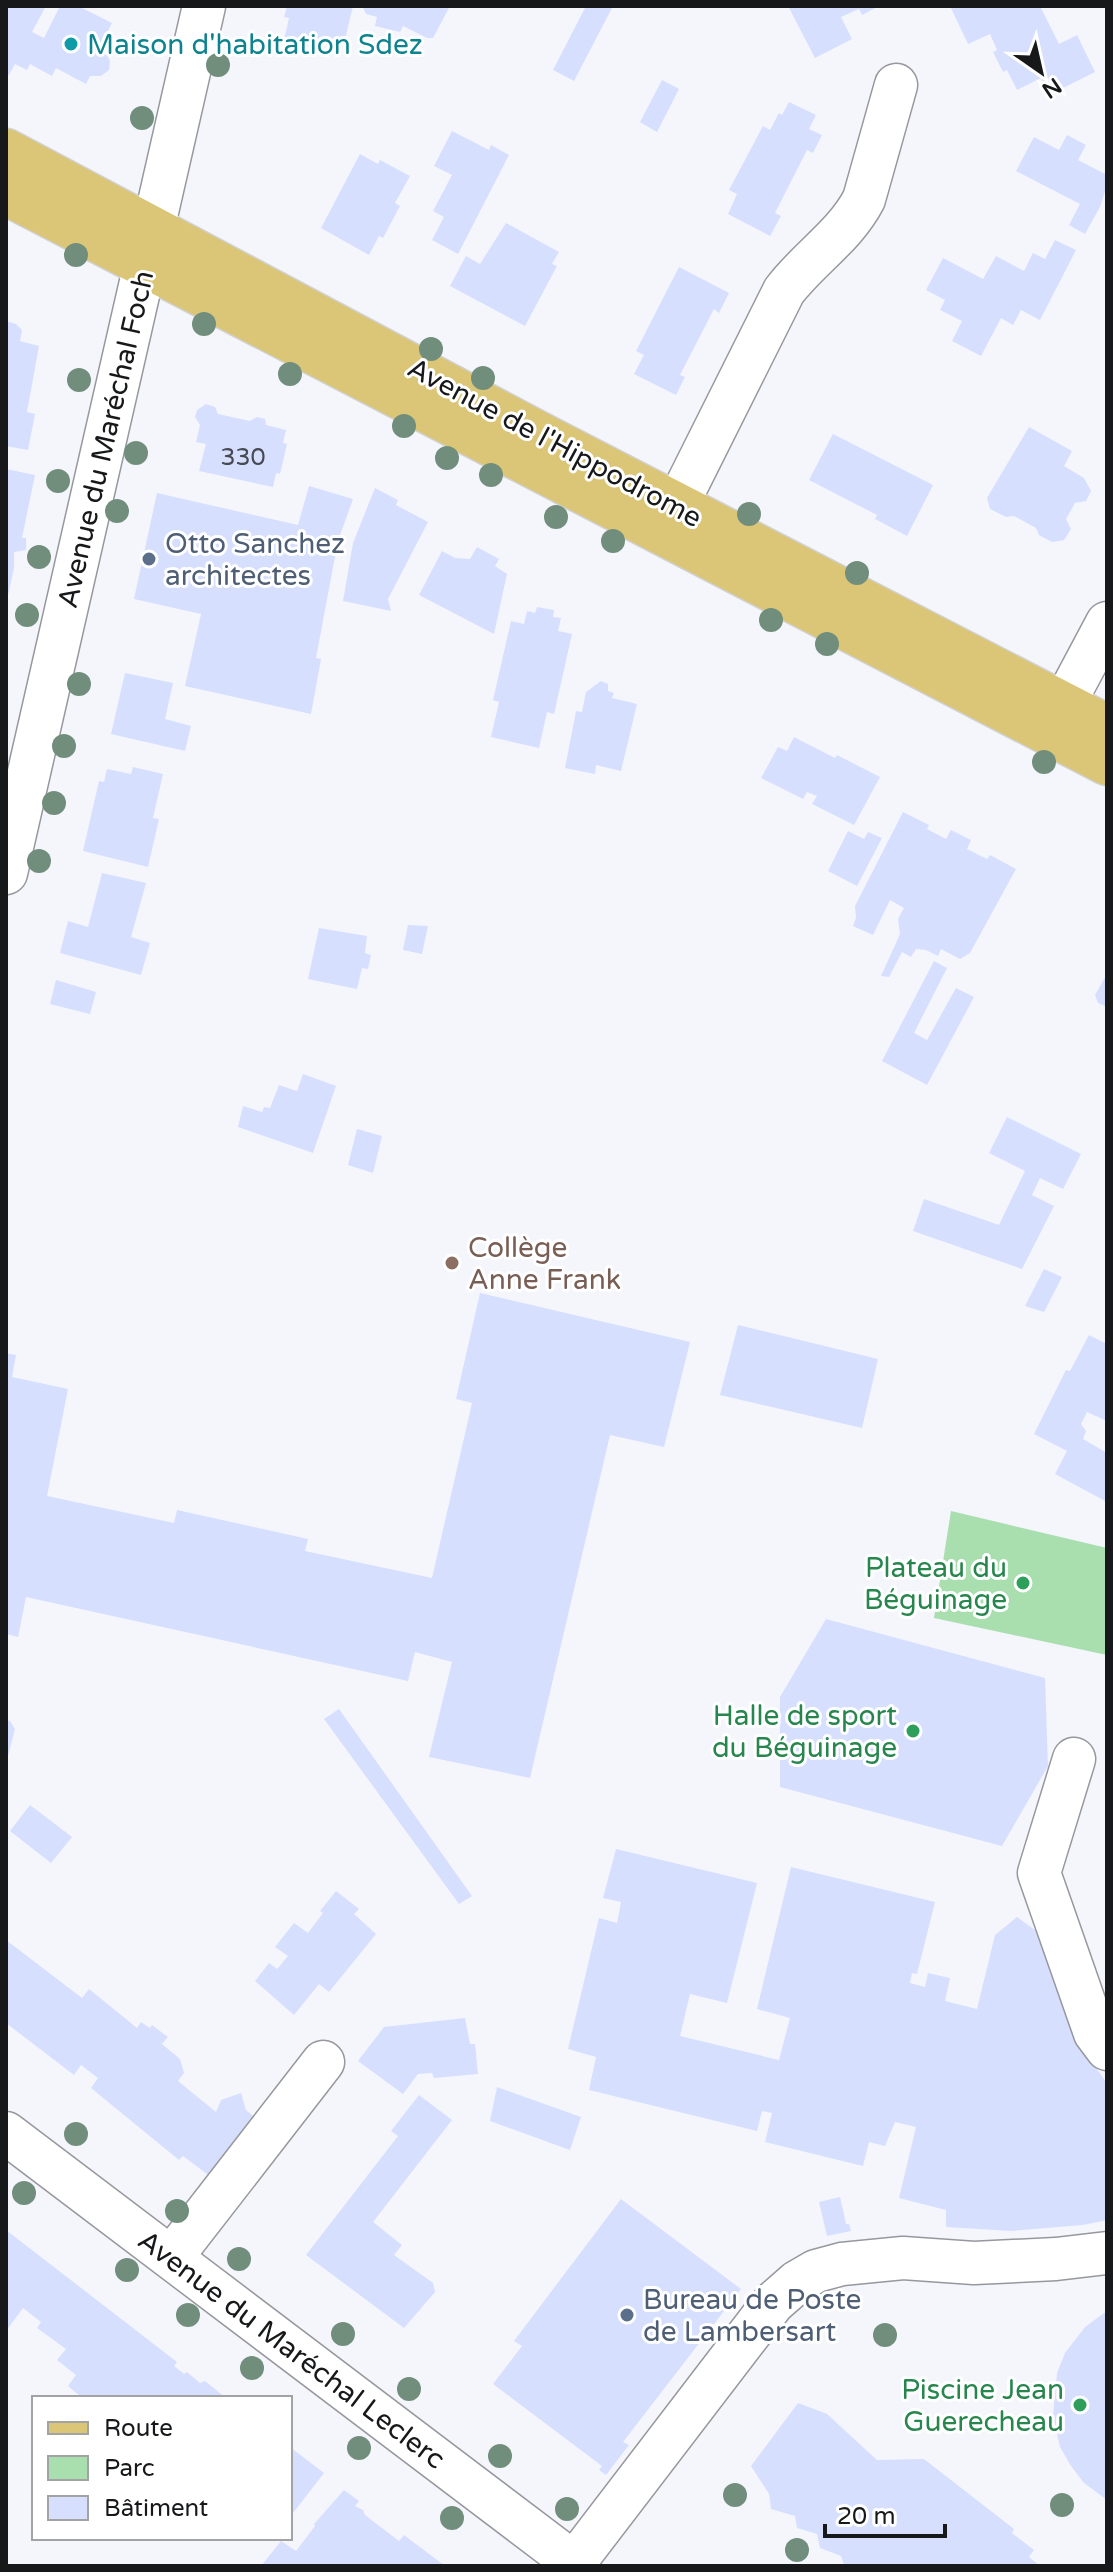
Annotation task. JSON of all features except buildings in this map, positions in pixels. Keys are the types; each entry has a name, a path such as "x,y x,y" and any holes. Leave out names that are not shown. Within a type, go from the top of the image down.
{"main road":[{"name":"Avenue de l'Hippodrome","path":"6,151 149,247 1056,718 1107,727"},
{"name":"Avenue de l'Hippodrome","path":"6,193 149,247 677,505 1056,718 1107,763"}],"street":[{"name":"Avenue du Maréchal Foch","path":"6,873 204,6"},
{"path":"677,505 784,291 855,216 864,199 896,85"},
{"path":"1056,718 1107,623"},
{"path":"1074,1759 1039,1873 1095,2033 1107,2049"},
{"path":"171,2258 323,2062"},
{"name":"Avenue du Maréchal Leclerc","path":"6,2133 576,2565"},
{"path":"576,2565 773,2303 797,2282 816,2271 842,2264 903,2258 974,2263 1107,2253"}],"green space":[{"name":"Plateau du Béguinage","path":"951,1511 1107,1548 1107,1655 934,1618"}],"place":[{"name":"Maison d'habitation Sdez","path":"71,44"},
{"name":"Otto Sanchez architectes","path":"149,559"},
{"name":"Collège Anne Frank","path":"452,1263"},
{"name":"Plateau du Béguinage","path":"1023,1583"},
{"name":"Halle de sport du Béguinage","path":"913,1731"},
{"name":"Bureau de Poste de Lambersart","path":"627,2315"},
{"name":"Piscine Jean Guerecheau","path":"1080,2405"}]}
